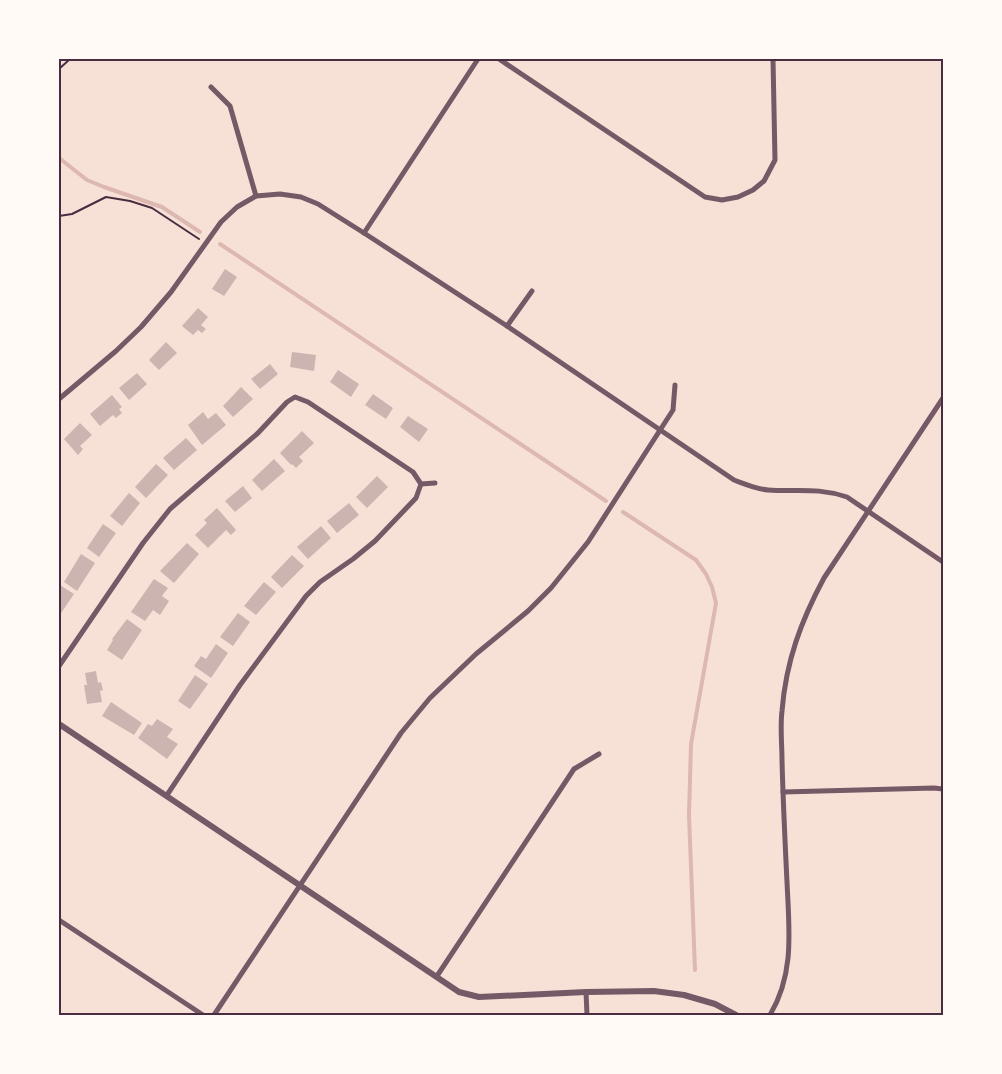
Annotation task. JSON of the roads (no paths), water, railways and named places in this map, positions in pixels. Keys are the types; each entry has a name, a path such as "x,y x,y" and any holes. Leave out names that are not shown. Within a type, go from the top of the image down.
{"street":[{"path":"364,233 478,59"},
{"path":"499,59 705,197 722,200 738,197 753,190 764,181 775,160 773,59"},
{"path":"211,87 230,106 256,196"},
{"path":"59,399 116,351 141,327 171,292 220,222 237,207 256,196 280,194 301,197 318,204 507,326 734,480 754,488 767,490 831,491 847,496 943,562"},
{"path":"507,326 532,291"},
{"path":"214,1015 401,733 430,698 476,654 528,611 551,588 588,542 673,410 676,386"},
{"path":"59,666 131,560 170,509 295,397 308,402 413,472 421,484"},
{"path":"770,1015 785,982 789,948 782,712 788,663 810,604 824,578 943,398"},
{"path":"421,484 435,482"},
{"path":"168,795 240,685 306,596 320,582 375,541 416,498 421,484"},
{"path":"59,724 168,795 459,992 478,997 586,992 654,992 684,995 716,1004 736,1015"},
{"path":"437,976 574,769 599,754"},
{"path":"783,792 943,789"},
{"path":"59,920 203,1015"},
{"path":"586,992 587,1015"}],"waterway":[{"path":"59,158 87,180 162,207 200,232"},
{"path":"220,244 606,501"},
{"path":"623,512 696,560 706,574 716,603 691,744 689,815 695,970"}]}
